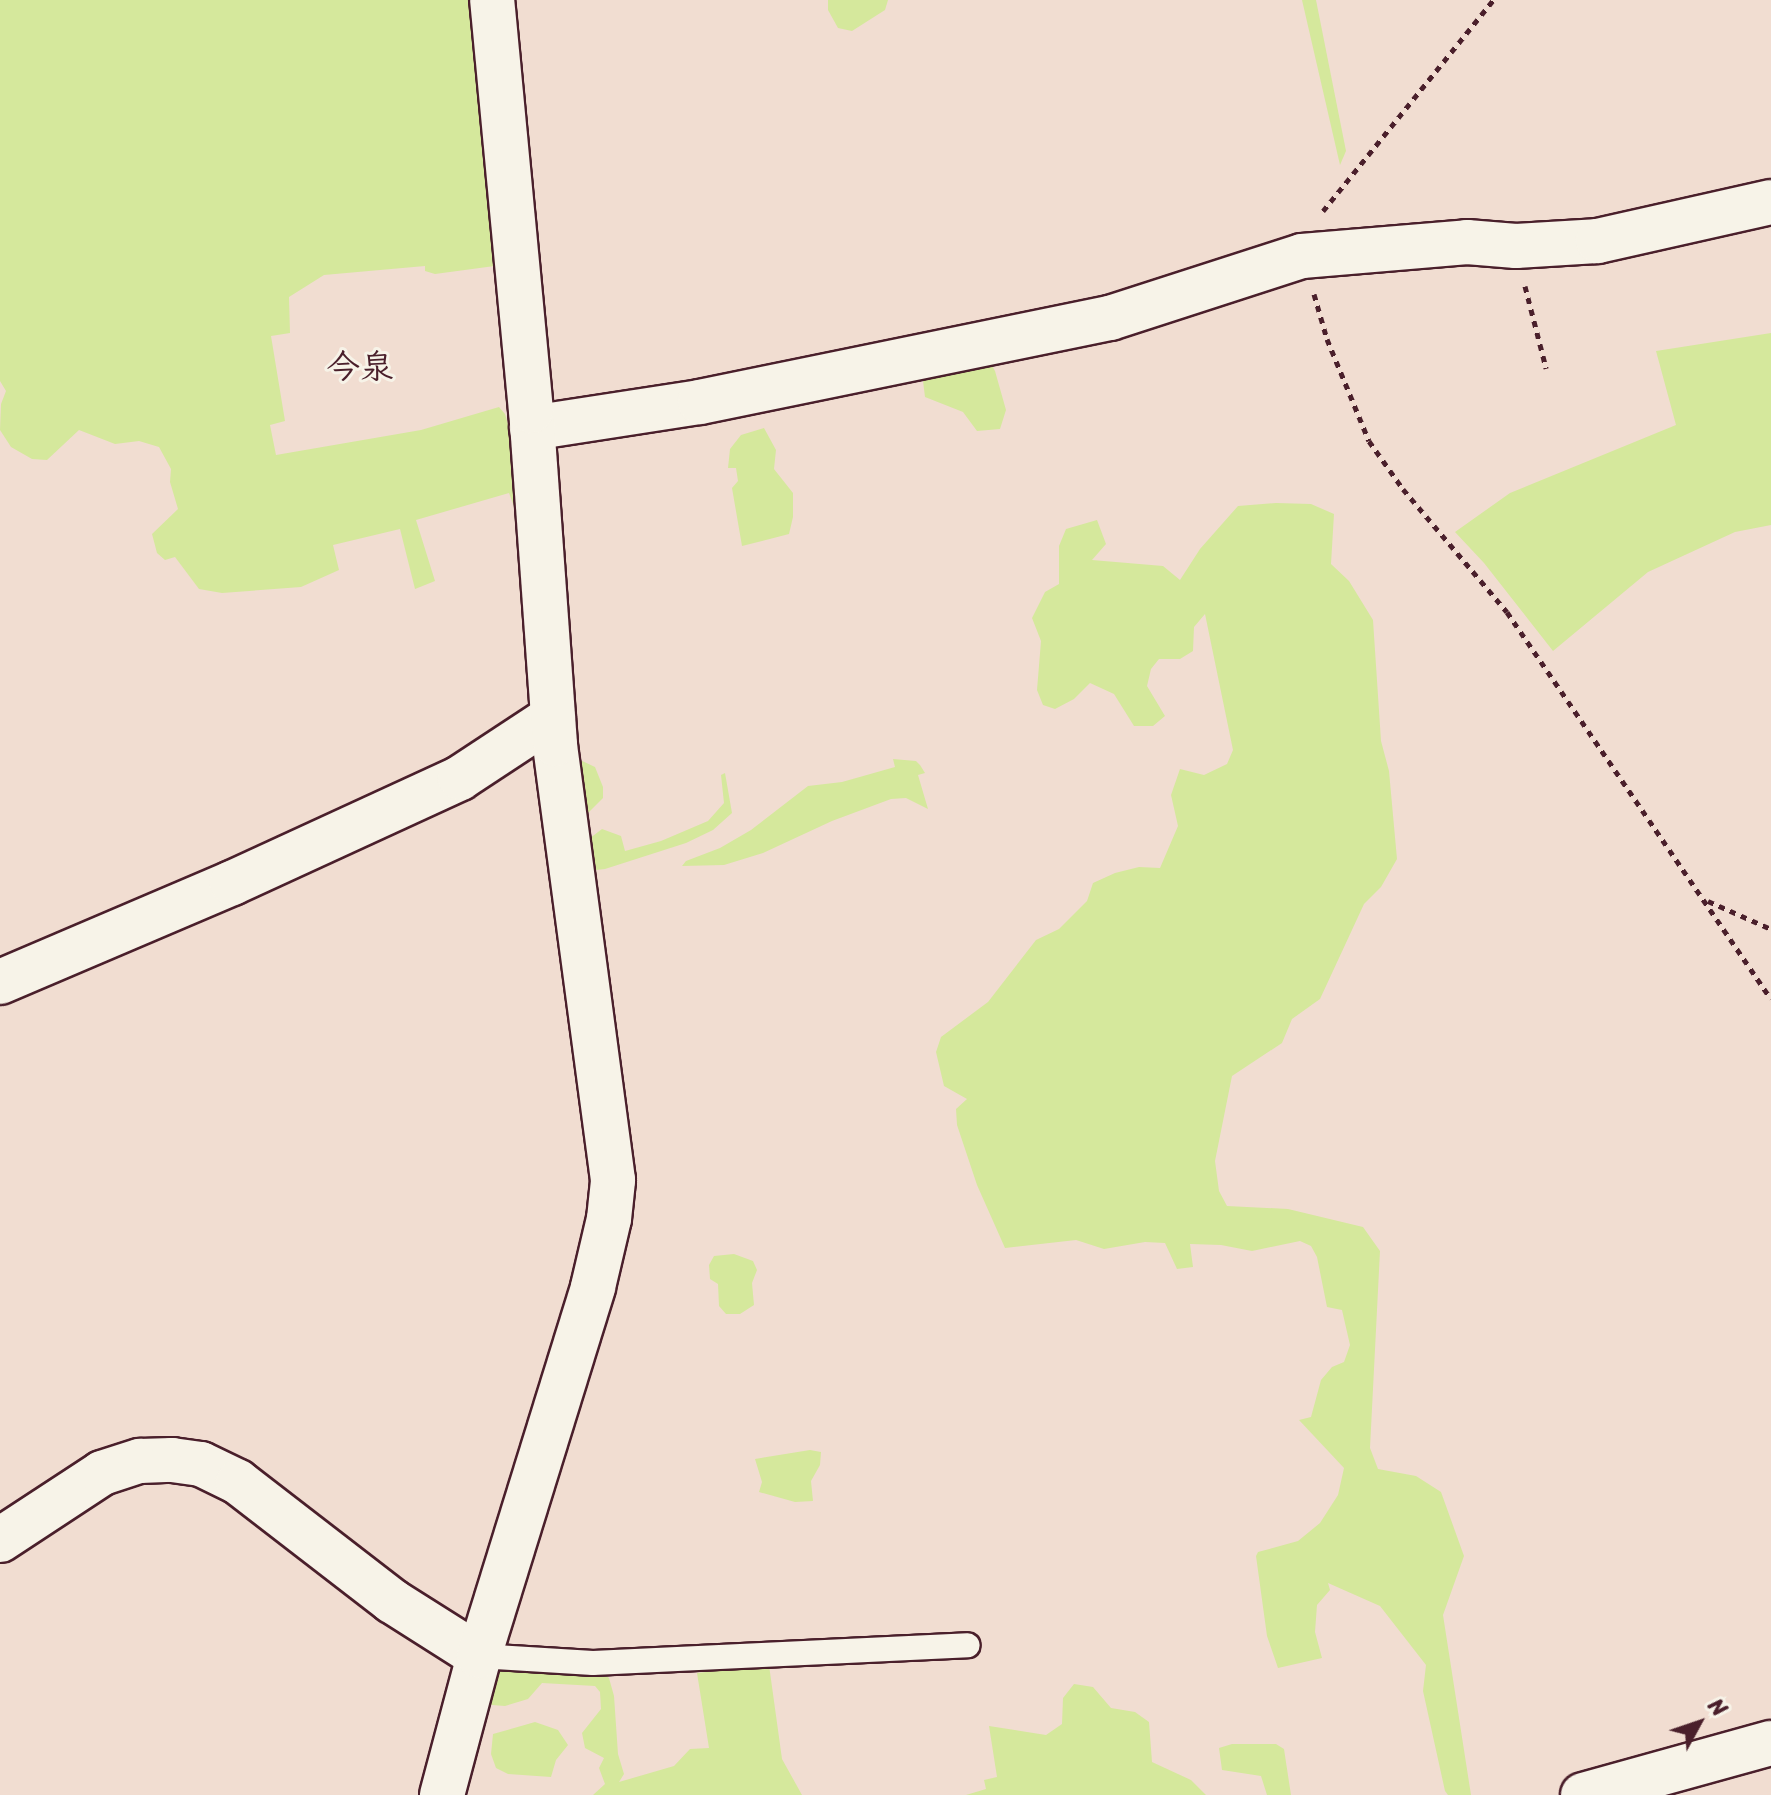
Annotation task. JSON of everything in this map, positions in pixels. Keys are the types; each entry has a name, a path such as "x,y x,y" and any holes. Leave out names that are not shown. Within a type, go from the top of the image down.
{"street":[{"path":"442,1795 479,1656 593,1287 609,1219 613,1180 553,717 532,428 492,0"},
{"path":"532,428 700,402 1110,318 1302,256 1467,242 1516,246 1598,241 1771,202"},
{"path":"0,982 232,883 460,778 553,717"},
{"path":"0,1540 102,1473 140,1461 172,1460 201,1464 238,1482 392,1601 479,1656"},
{"path":"1583,1795 1771,1743"}],"lane":[{"path":"479,1656 593,1663 968,1645"}],"path":[{"path":"1493,0 1314,222 1302,256 1327,339 1369,441 1403,489 1507,612 1771,999"},
{"path":"1516,246 1546,368"},
{"path":"1707,901 1771,929"}],"green space":[{"path":"0,0 480,0 502,265 435,274 425,271 425,266 324,275 289,297 290,333 271,336 285,421 270,425 276,455 421,430 499,407 505,414 511,434 519,508 515,509 509,493 416,520 435,581 415,589 400,529 333,545 339,570 301,587 222,593 199,589 175,557 165,560 157,553 152,534 178,509 170,482 171,469 159,447 139,441 115,444 79,430 47,460 32,459 11,447 0,430 1,404 6,391 0,381"},
{"path":"828,0 888,0 885,10 852,31 838,28 828,10"},
{"path":"1302,0 1316,0 1346,151 1340,165"},
{"path":"1771,333 1771,525 1735,532 1648,572 1553,651 1484,563 1455,532 1510,493 1676,425 1656,351"},
{"path":"985,353 995,371 1006,410 1000,429 977,431 963,412 925,397 923,381 928,370"},
{"path":"764,428 776,450 774,469 793,493 793,517 789,534 742,546 732,488 738,481 736,468 728,468 730,449 741,435"},
{"path":"1311,504 1334,514 1331,564 1349,581 1373,620 1381,741 1389,771 1397,859 1381,887 1364,904 1320,999 1292,1019 1282,1043 1232,1076 1215,1161 1219,1191 1227,1206 1288,1209 1363,1227 1380,1251 1370,1448 1378,1469 1416,1476 1441,1492 1464,1556 1443,1615 1471,1795 1448,1795 1445,1791 1423,1691 1426,1665 1380,1606 1328,1583 1330,1590 1317,1605 1315,1632 1322,1658 1278,1668 1267,1636 1256,1556 1258,1552 1298,1541 1320,1523 1338,1495 1344,1468 1299,1420 1311,1417 1321,1380 1332,1367 1344,1362 1350,1345 1342,1310 1327,1307 1317,1257 1311,1246 1300,1241 1252,1251 1221,1245 1190,1244 1193,1267 1177,1269 1165,1243 1145,1242 1104,1249 1076,1240 1005,1248 977,1185 957,1125 956,1109 967,1099 944,1086 936,1052 941,1037 988,1002 1036,940 1059,929 1087,901 1093,883 1139,867 1160,868 1178,826 1171,795 1180,769 1204,775 1227,764 1233,750 1205,614 1194,627 1193,651 1180,659 1159,659 1151,669 1147,686 1165,716 1153,726 1134,726 1114,694 1090,683 1074,699 1055,709 1043,705 1037,690 1041,641 1032,618 1045,592 1059,584 1059,546 1066,529 1097,520 1106,544 1092,560 1163,566 1180,580 1200,549 1238,506"},
{"path":"576,758 595,767 603,787 603,798 586,815"},
{"path":"893,759 916,761 920,765 925,773 918,775 928,809 906,798 891,799 832,821 763,853 724,865 682,866 686,861 720,848 751,830 808,786 842,782 895,767"},
{"path":"725,773 732,813 713,830 686,843 605,869 596,870 586,860 581,845 602,829 621,836 625,851 661,841 708,821 724,803 721,775"},
{"path":"734,1254 753,1261 757,1270 752,1283 754,1305 740,1314 726,1314 719,1306 718,1284 710,1279 709,1265 714,1256"},
{"path":"810,1450 821,1452 820,1465 811,1481 813,1501 795,1502 759,1492 762,1482 755,1459"},
{"path":"769,1665 782,1759 802,1795 593,1795 605,1784 599,1768 604,1758 585,1748 582,1733 601,1709 600,1692 595,1686 542,1683 528,1699 505,1706 492,1705 484,1698 492,1671 508,1668 602,1672 609,1678 614,1696 618,1754 624,1774 619,1782 674,1766 690,1749 709,1748 697,1673"},
{"path":"1074,1684 1093,1687 1111,1708 1135,1712 1149,1722 1152,1762 1191,1780 1206,1795 966,1795 986,1789 984,1780 997,1777 989,1726 1046,1735 1062,1724 1063,1698"},
{"path":"535,1722 558,1730 568,1745 556,1760 551,1777 508,1774 496,1768 491,1754 493,1734"},
{"path":"1232,1744 1276,1744 1284,1749 1291,1795 1267,1795 1261,1776 1222,1770 1219,1748"}],"district":[{"name":"今泉","path":"360,368"}]}
